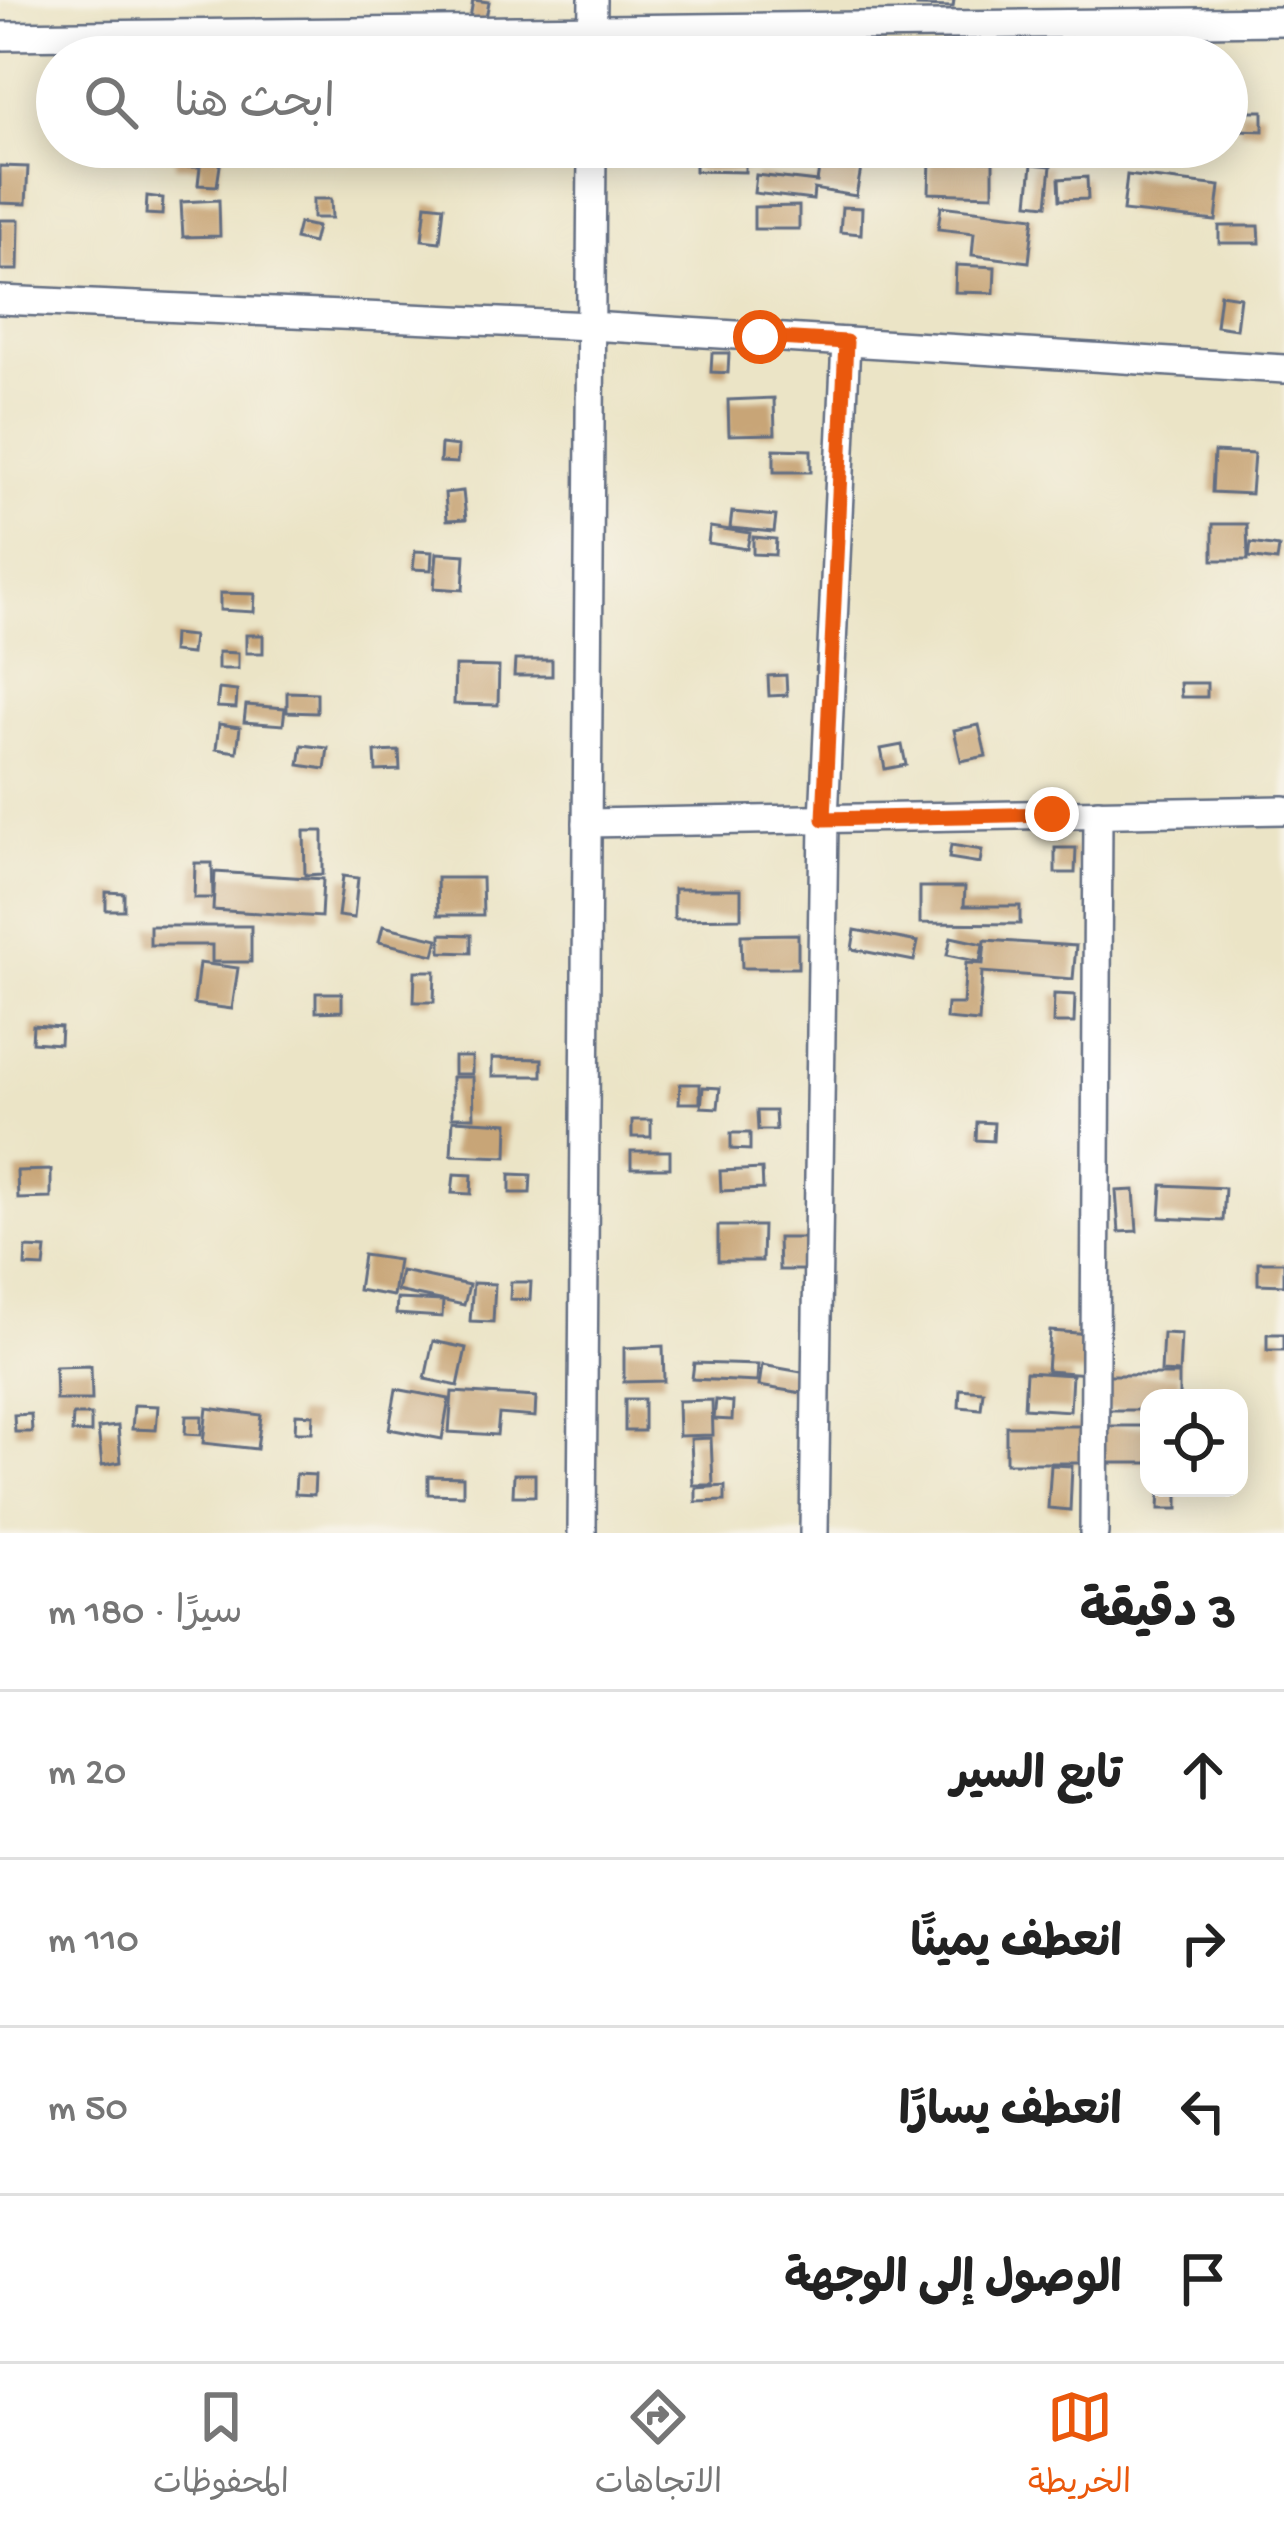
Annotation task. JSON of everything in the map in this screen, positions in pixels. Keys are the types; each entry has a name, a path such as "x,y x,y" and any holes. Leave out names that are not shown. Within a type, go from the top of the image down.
{"street":[{"path":"592,36 593,0"},
{"path":"812,36 1284,21"},
{"path":"0,36 36,36"},
{"path":"582,1533 592,168"},
{"path":"0,300 590,326 1284,369"},
{"path":"814,1533 824,819 846,342"},
{"path":"587,824 1284,810"},
{"path":"1094,1533 1098,814"}],"building":[{"path":"473,0 489,2 483,36 467,36"},
{"path":"918,0 954,0 953,7 917,6"},
{"path":"1248,111 1263,111 1263,131 1248,130"},
{"path":"0,166 28,167 26,204 0,203"},
{"path":"200,168 220,168 217,186 198,185"},
{"path":"695,168 745,168 745,172"},
{"path":"819,168 861,168 856,196 814,189 813,200 754,193 756,175 817,182"},
{"path":"930,168 993,168 993,195 929,193"},
{"path":"1032,168 1051,168 1047,205 1028,203"},
{"path":"1127,175 1220,186 1216,221 1123,211"},
{"path":"1087,177 1088,199 1060,200 1059,179"},
{"path":"147,196 163,198 162,215 146,214"},
{"path":"313,199 331,199 332,218 313,218"},
{"path":"219,200 220,236 183,237 181,202"},
{"path":"426,204 444,206 440,242 422,240"},
{"path":"799,206 799,229 754,229 754,207"},
{"path":"941,206 1034,217 1029,262 972,255 974,233 938,229"},
{"path":"842,207 862,208 861,234 840,232"},
{"path":"0,220 19,220 18,270 0,270"},
{"path":"299,223 317,227 313,243 295,239"},
{"path":"1219,226 1259,226 1260,243 1219,243"},
{"path":"956,265 995,267 994,293 955,292"},
{"path":"1220,294 1240,297 1236,329 1216,326"},
{"path":"712,353 729,353 728,373 711,372"},
{"path":"774,398 775,434 729,435 728,400"},
{"path":"441,444 458,446 457,463 440,462"},
{"path":"774,449 811,450 811,472 774,472"},
{"path":"1214,452 1254,454 1251,494 1212,492"},
{"path":"463,491 466,519 447,520 445,493"},
{"path":"732,512 776,516 774,532 730,528"},
{"path":"1213,524 1247,524 1248,560 1213,560"},
{"path":"710,527 750,533 747,549 708,543"},
{"path":"753,537 776,539 775,555 753,554"},
{"path":"1251,543 1279,547 1277,561 1249,557"},
{"path":"415,551 432,552 431,570 413,569"},
{"path":"437,553 465,555 463,590 434,588"},
{"path":"220,593 255,594 254,612 220,610"},
{"path":"173,634 193,636 191,654 172,652"},
{"path":"246,635 263,635 263,653 246,653"},
{"path":"218,652 238,653 238,669 218,669"},
{"path":"515,660 552,660 552,676 514,676"},
{"path":"455,666 499,667 498,705 454,704"},
{"path":"786,675 787,695 769,696 768,676"},
{"path":"1180,683 1207,683 1207,697 1181,697"},
{"path":"219,689 237,691 236,708 217,707"},
{"path":"287,692 317,693 317,713 287,712"},
{"path":"246,705 285,708 283,725 244,722"},
{"path":"219,724 240,727 237,752 216,749"},
{"path":"979,725 986,756 961,761 954,730"},
{"path":"302,745 328,748 325,769 299,765"},
{"path":"902,745 906,765 885,769 881,749"},
{"path":"399,751 400,770 376,771 375,752"},
{"path":"304,831 323,831 323,874 305,875"},
{"path":"951,845 982,850 980,863 949,858"},
{"path":"1055,848 1076,848 1075,873 1055,873"},
{"path":"195,863 212,863 213,898 194,898"},
{"path":"215,872 323,879 321,917 213,910"},
{"path":"343,876 358,878 354,918 338,916"},
{"path":"437,878 482,878 483,915 438,915"},
{"path":"920,887 965,887 964,906 1020,906 1020,924 920,923"},
{"path":"674,889 741,889 741,918 674,919"},
{"path":"106,892 124,893 124,910 106,910"},
{"path":"150,926 251,926 251,962 212,962 212,945 150,945"},
{"path":"383,926 438,939 434,955 379,942"},
{"path":"855,930 918,942 914,961 852,949"},
{"path":"441,934 471,935 471,953 441,952"},
{"path":"798,934 798,968 742,968 741,935"},
{"path":"951,937 983,944 980,962 947,955"},
{"path":"985,940 1076,946 1073,979 982,972 979,1022 946,1019 947,1004 963,1004 966,963 983,964"},
{"path":"199,963 238,968 232,1009 194,1004"},
{"path":"415,971 435,971 434,1002 414,1002"},
{"path":"316,993 342,993 342,1011 316,1012"},
{"path":"1054,994 1075,995 1074,1023 1053,1023"},
{"path":"33,1025 61,1027 60,1044 32,1042"},
{"path":"454,1057 472,1057 472,1074 454,1074"},
{"path":"492,1058 542,1059 542,1076 492,1076"},
{"path":"452,1077 473,1077 474,1117 452,1117"},
{"path":"680,1084 700,1084 700,1103 679,1103"},
{"path":"703,1087 720,1088 718,1108 701,1107"},
{"path":"757,1111 775,1111 776,1130 758,1130"},
{"path":"453,1120 508,1123 507,1157 451,1155"},
{"path":"632,1120 651,1120 651,1137 632,1137"},
{"path":"977,1122 994,1123 993,1141 976,1140"},
{"path":"731,1133 750,1133 750,1150 731,1149"},
{"path":"631,1151 670,1151 670,1168 631,1168"},
{"path":"762,1169 763,1189 721,1191 720,1171"},
{"path":"51,1170 51,1198 18,1199 17,1171"},
{"path":"454,1174 472,1175 471,1194 452,1193"},
{"path":"510,1174 531,1175 530,1193 510,1193"},
{"path":"1162,1185 1225,1188 1223,1221 1160,1218"},
{"path":"1134,1190 1137,1231 1119,1232 1116,1191"},
{"path":"718,1226 763,1226 762,1261 718,1261"},
{"path":"778,1238 814,1238 815,1270 779,1270"},
{"path":"26,1248 46,1249 44,1267 25,1266"},
{"path":"363,1255 398,1260 393,1296 358,1290"},
{"path":"1258,1262 1284,1262 1284,1285 1258,1284"},
{"path":"401,1271 469,1285 464,1305 397,1291"},
{"path":"511,1282 531,1282 530,1300 510,1299"},
{"path":"473,1283 495,1284 493,1322 470,1321"},
{"path":"397,1299 443,1301 442,1317 396,1314"},
{"path":"1050,1331 1091,1334 1088,1374 1047,1371"},
{"path":"1163,1333 1181,1334 1179,1373 1161,1372"},
{"path":"1267,1334 1284,1334 1284,1350 1267,1350"},
{"path":"433,1341 466,1348 458,1386 425,1379"},
{"path":"663,1346 664,1381 624,1382 624,1348"},
{"path":"694,1363 758,1365 757,1382 692,1379"},
{"path":"762,1365 818,1375 814,1395 759,1386"},
{"path":"91,1366 92,1400 56,1400 55,1367"},
{"path":"1026,1372 1072,1375 1070,1411 1024,1408"},
{"path":"1105,1375 1179,1375 1179,1389 1140,1389 1140,1410 1105,1410"},
{"path":"396,1389 449,1399 442,1439 389,1429"},
{"path":"960,1389 983,1391 981,1409 959,1407"},
{"path":"452,1392 536,1397 535,1417 499,1414 497,1435 449,1432"},
{"path":"625,1399 644,1399 644,1431 625,1431"},
{"path":"712,1400 713,1435 679,1436 678,1401"},
{"path":"716,1400 733,1402 732,1420 714,1419"},
{"path":"134,1405 158,1406 156,1430 132,1429"},
{"path":"207,1408 261,1415 257,1449 203,1443"},
{"path":"31,1414 32,1432 15,1432 14,1415"},
{"path":"296,1414 313,1415 312,1432 295,1432"},
{"path":"73,1415 91,1415 91,1433 72,1432"},
{"path":"186,1416 202,1416 201,1435 185,1434"},
{"path":"118,1426 121,1462 102,1465 98,1428"},
{"path":"1006,1426 1140,1426 1140,1463 1006,1463"},
{"path":"711,1438 713,1485 693,1485 691,1439"},
{"path":"1051,1465 1072,1466 1070,1510 1048,1508"},
{"path":"296,1474 315,1475 314,1495 295,1494"},
{"path":"514,1474 535,1474 535,1496 513,1496"},
{"path":"428,1476 463,1477 463,1495 428,1494"},
{"path":"725,1486 725,1501 696,1502 696,1488"},
{"path":"1160,1497 1178,1497 1178,1509 1159,1509"}],"route":[{"path":"760,337 846,342 824,819 1052,814"}]}
